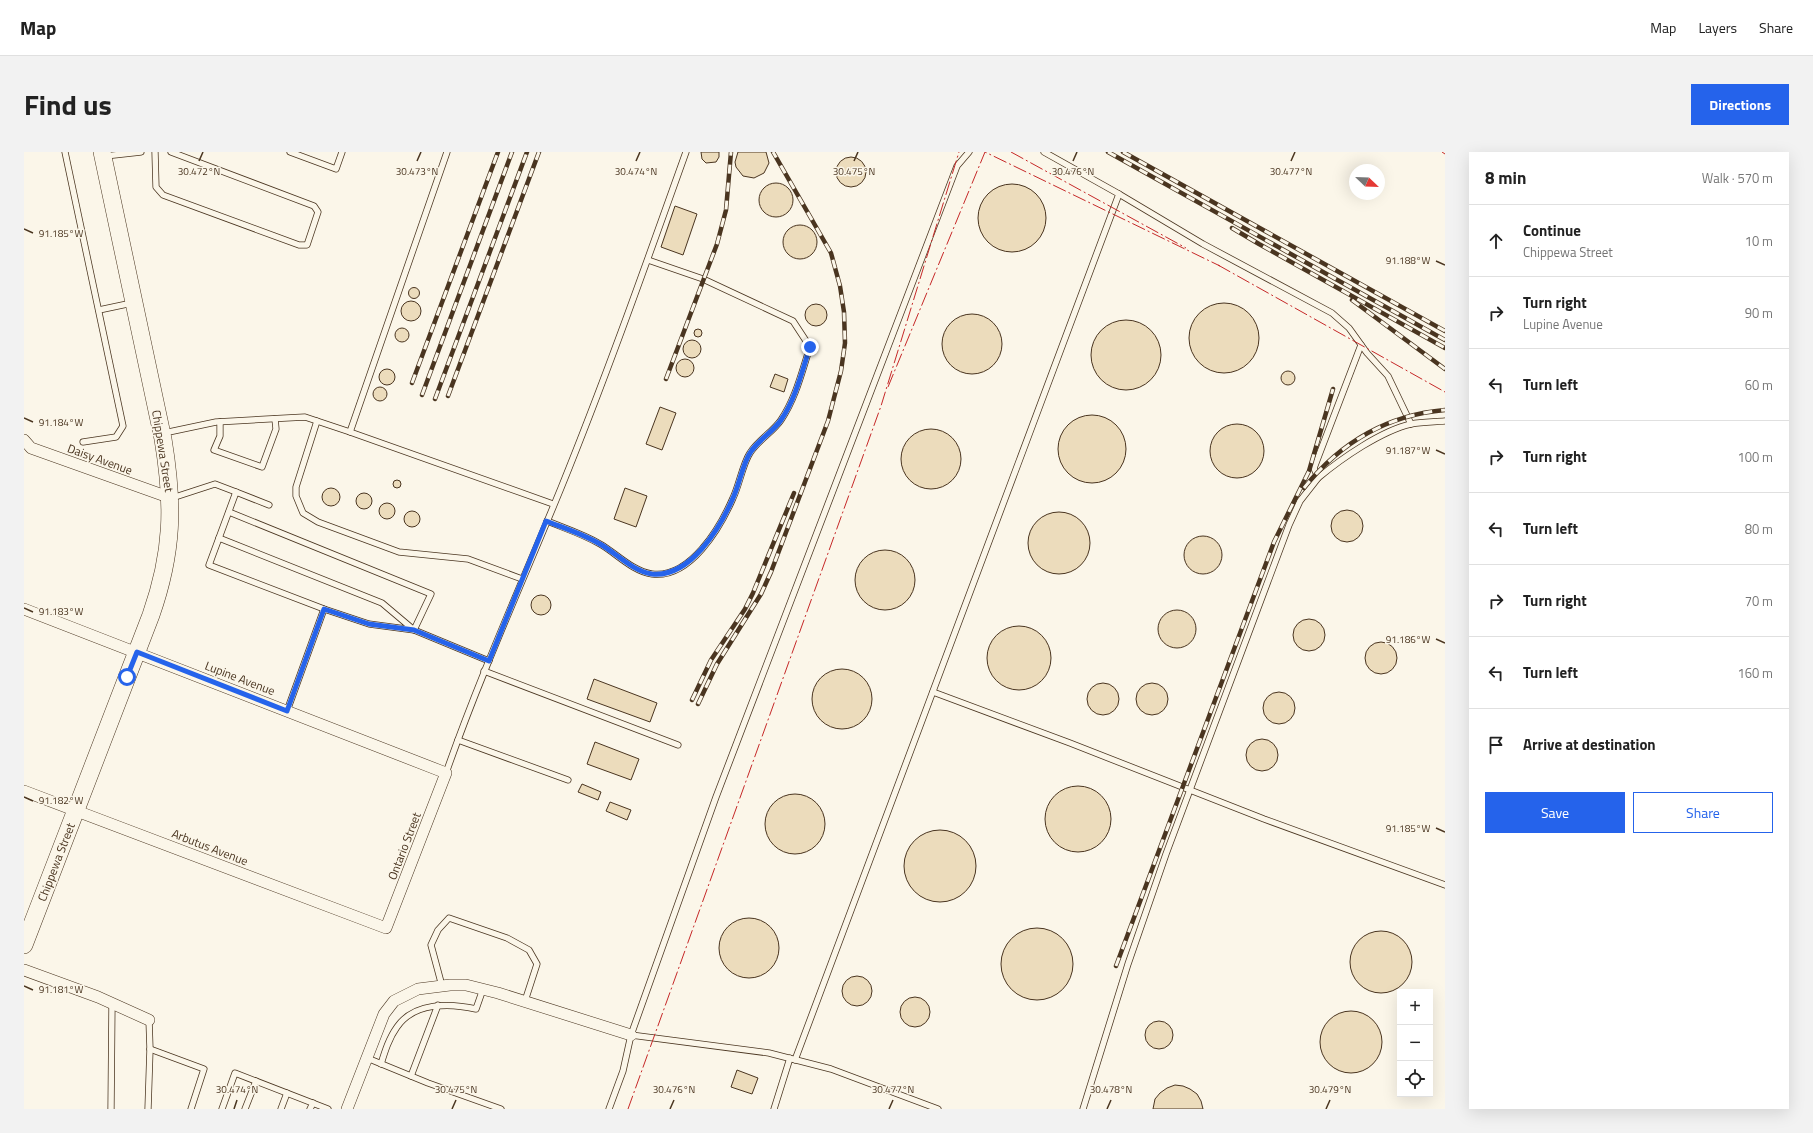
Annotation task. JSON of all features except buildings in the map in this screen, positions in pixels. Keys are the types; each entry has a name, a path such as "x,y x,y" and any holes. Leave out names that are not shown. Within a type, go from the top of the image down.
{"main road":[{"name":"Chippewa Street","path":"24,945 137,652 164,572 170,528 170,483 162,433 103,154"}],"street":[{"name":"Daisy Avenue","path":"24,440 31,448 170,498"},
{"name":"Lupine Avenue","path":"24,609 446,773"},
{"name":"Ontario Street","path":"386,928 446,773"},
{"name":"Arbutus Avenue","path":"24,791 386,928"},
{"path":"24,970 149,1020"},
{"path":"346,1109 384,1014 394,1001 418,989 466,985 524,1001 631,1035"}],"lane":[{"path":"65,152 123,426 116,437 83,442"},
{"path":"103,154 141,152"},
{"path":"155,152 156,187 163,195 299,245 307,245 318,212 314,206 171,152"},
{"path":"290,152 336,169 342,152"},
{"path":"350,432 447,152"},
{"path":"446,773 484,672 554,504 648,260 686,152"},
{"path":"609,1109 623,1071 631,1035 716,797 957,166 970,152"},
{"path":"1044,152 1119,194 1203,244 1332,313 1349,328 1361,345 1388,376 1411,424"},
{"path":"774,1109 933,692 1119,194"},
{"path":"546,521 600,544 643,572 652,574 664,573 676,569 689,562 708,544 734,498 749,453 780,421 792,401 810,347 793,321 703,280 648,260"},
{"path":"99,310 134,303"},
{"path":"1318,478 1314,468 1361,345"},
{"path":"162,433 197,425 220,422 305,417 554,504"},
{"path":"220,422 220,436 214,450 262,467 276,429 275,419"},
{"path":"317,421 296,487 296,496 303,513 310,518 399,552 468,559 522,579"},
{"path":"1083,1109 1128,964 1190,790 1289,525 1300,501 1318,478 1336,463 1375,438 1411,424 1445,421"},
{"path":"170,498 215,484 268,505"},
{"path":"236,492 209,565 324,609 369,624 414,630 489,661"},
{"path":"229,512 431,594 414,630"},
{"path":"219,538 382,603 414,630"},
{"path":"287,711 324,609"},
{"path":"484,672 678,745"},
{"path":"933,692 1445,885"},
{"path":"458,740 568,780"},
{"path":"442,986 431,945 438,930 449,918 507,938 529,950 537,964 524,1001"},
{"path":"381,1064 394,1032 404,1018 438,1005 453,1004 476,1009 483,989"},
{"path":"111,1109 112,1004"},
{"path":"411,1076 438,1005"},
{"path":"148,1109 150,1049 149,1020"},
{"path":"631,1035 769,1053 831,1068 938,1109"},
{"path":"150,1049 204,1069 191,1109"},
{"path":"367,1058 501,1109"},
{"path":"222,1109 235,1073 287,1093 312,1106 328,1109"},
{"path":"245,1109 256,1081"},
{"path":"281,1109 287,1093"}],"railway":[{"path":"412,383 498,152"},
{"path":"422,395 512,152"},
{"path":"435,399 527,152"},
{"path":"448,396 539,152"},
{"path":"666,379 717,244 726,210 731,152"},
{"path":"698,704 717,664 761,594 771,572 828,421 841,371 845,343 844,312 840,286 831,253 773,152"},
{"path":"1108,152 1445,340"},
{"path":"1123,152 1445,331"},
{"path":"1232,228 1445,348"},
{"path":"1352,300 1445,369"},
{"path":"1116,966 1274,542 1309,471 1333,389"},
{"path":"1304,488 1333,458 1366,434 1384,425 1404,418 1445,410"},
{"path":"692,700 711,660 745,609 753,593 794,493"}],"power":[{"path":"628,1109 881,406 959,152"},
{"path":"888,387 985,152 1220,266"},
{"path":"1011,152 1186,248"},
{"path":"1218,265 1445,392"}],"route":[{"path":"127,677 137,652 287,711 324,609 369,624 414,630 489,661 546,521 600,544 630,565 643,572 652,574 664,573 676,569 689,562 708,544 734,498 749,453 780,421 792,401 810,347"}]}
